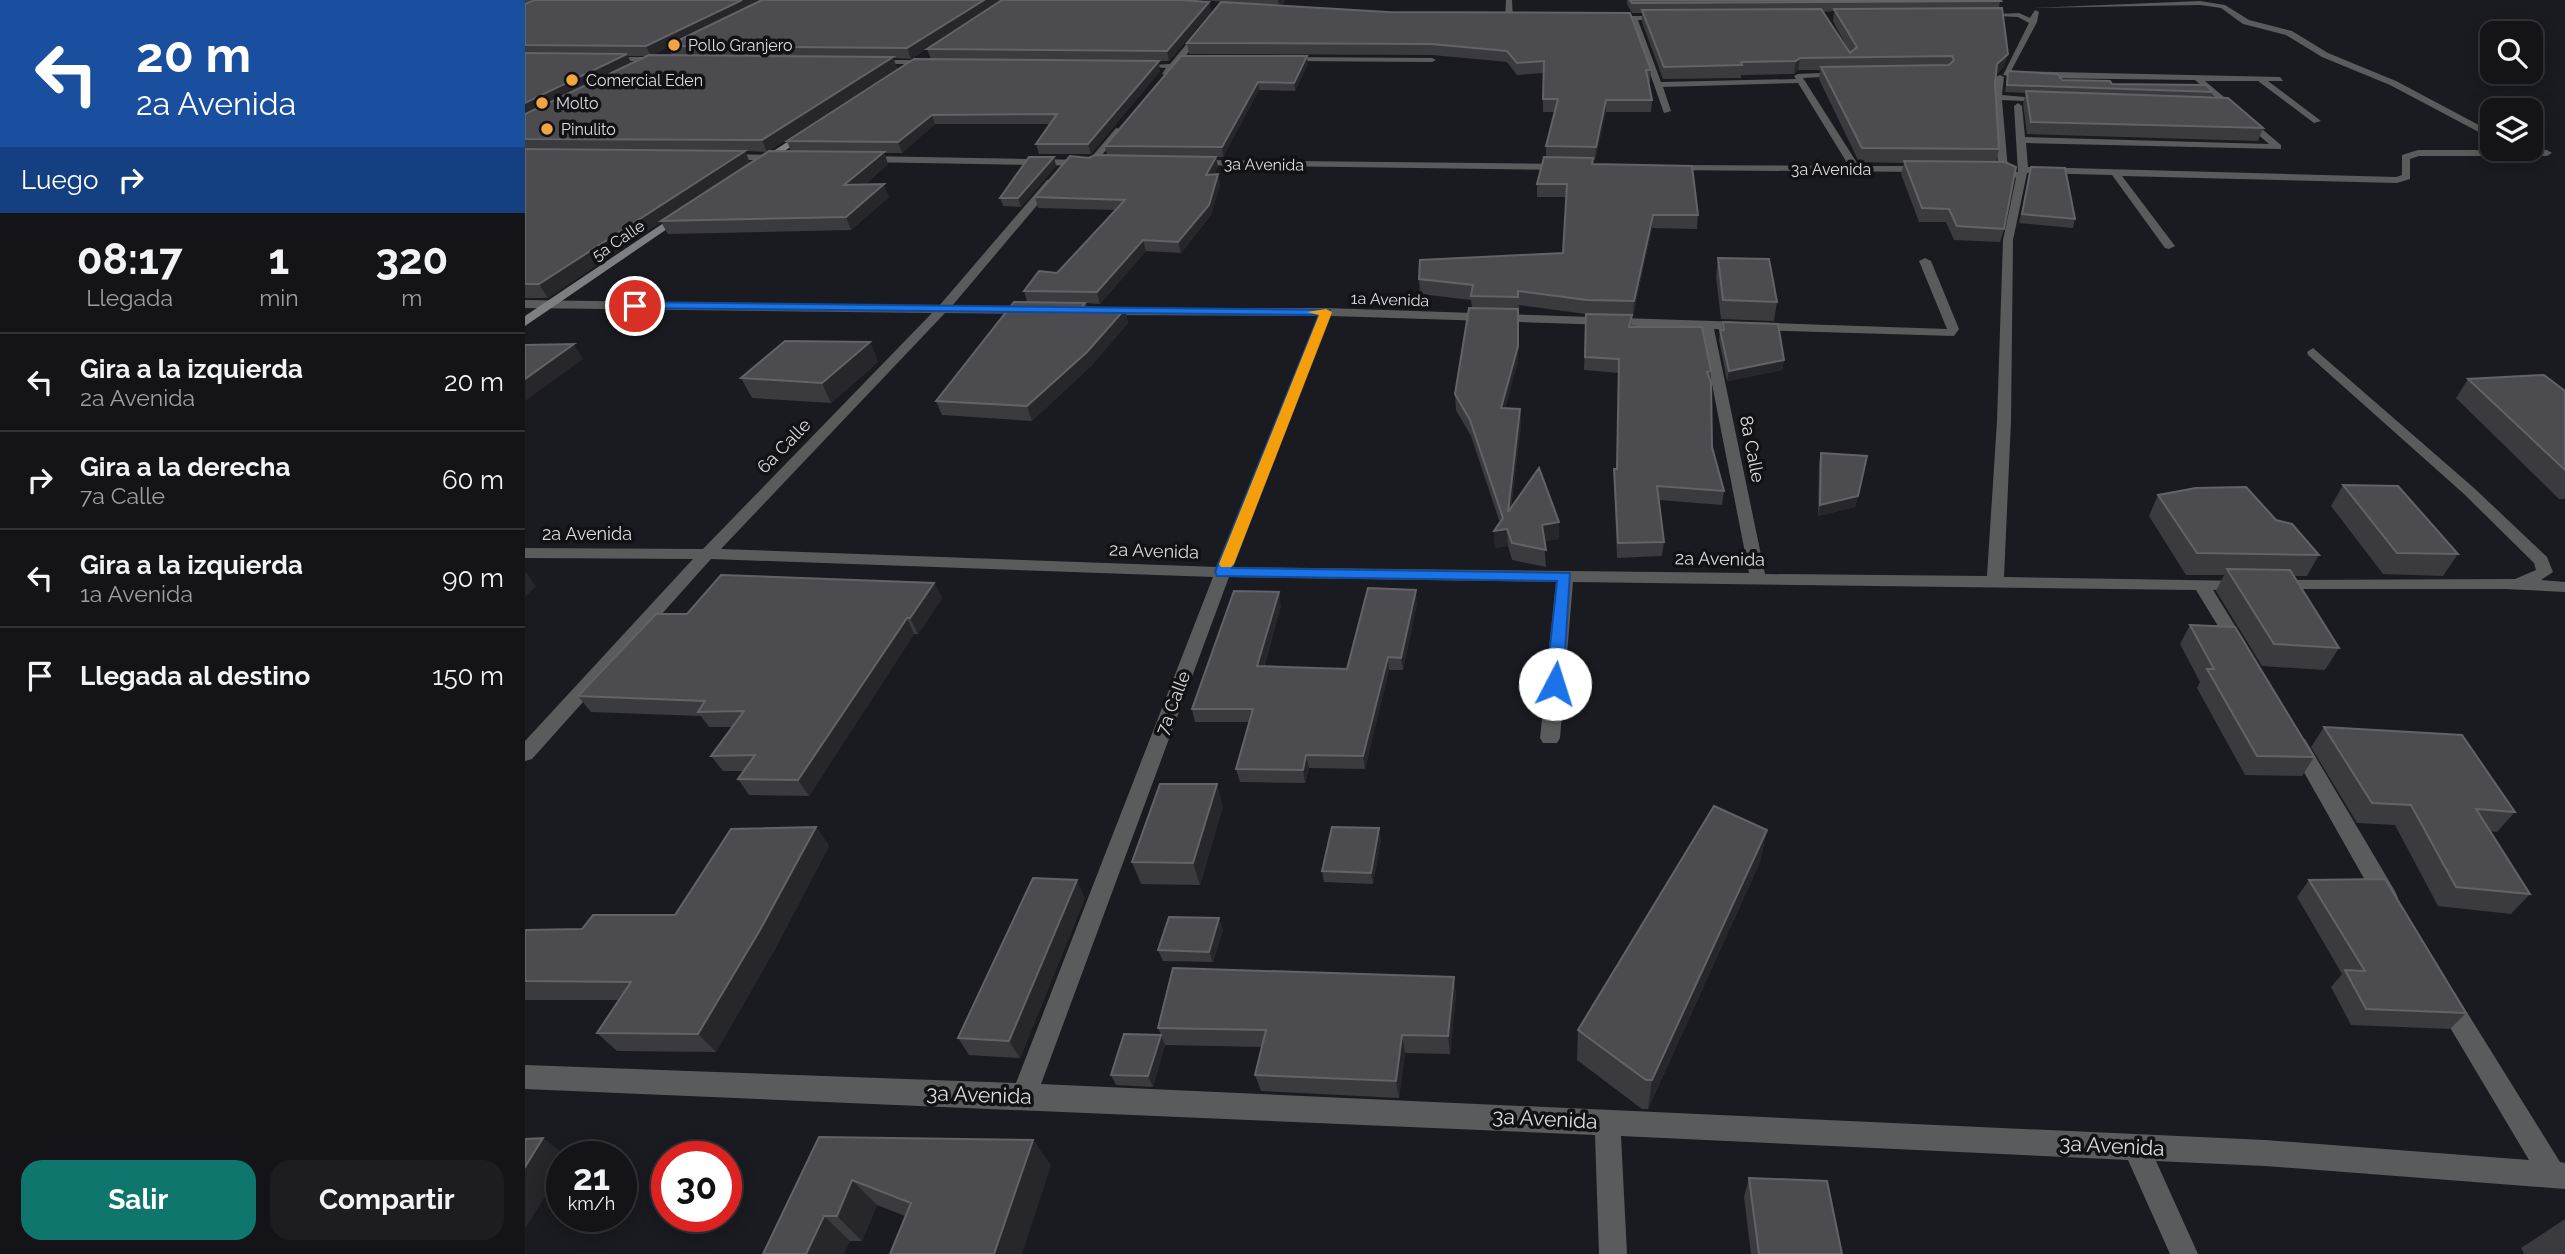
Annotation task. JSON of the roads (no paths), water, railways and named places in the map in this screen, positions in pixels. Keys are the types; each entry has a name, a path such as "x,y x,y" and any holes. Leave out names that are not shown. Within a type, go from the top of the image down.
{"street":[{"path":"1509,0 1509,18"},
{"path":"2003,169 1997,97 2005,73 2033,22 2034,4 2223,6 2246,22 2289,33 2325,55 2393,83 2480,130"},
{"path":"1964,15 2019,15 2033,22"},
{"path":"1500,18 1523,18"},
{"path":"1593,18 1675,18"},
{"path":"1634,18 1667,111"},
{"path":"1163,77 1211,20"},
{"path":"894,77 938,48"},
{"path":"590,59 655,59 668,56"},
{"path":"631,71 655,59"},
{"path":"1132,65 1191,59"},
{"path":"1271,59 1432,60"},
{"path":"862,61 944,62"},
{"path":"2020,140 2280,146 2227,105 2199,80 2191,69"},
{"path":"1853,74 1799,75 1798,81 1856,169"},
{"path":"2005,76 2280,79"},
{"path":"2260,79 2318,121"},
{"path":"1657,85 1798,81"},
{"path":"1997,97 2062,100"},
{"path":"2215,104 2227,105"},
{"path":"1995,582 2004,421 2008,240 2023,174 2018,106"},
{"path":"1092,163 1128,120"},
{"path":"745,173 814,128"},
{"path":"1976,169 2003,169 2023,174 2115,173 2397,180 2407,177 2405,157 2418,153 2480,152"},
{"path":"2543,153 2547,153"},
{"path":"714,157 795,158"},
{"path":"850,159 1106,163"},
{"name":"6a Calle","path":"525,754 706,554 942,310 1068,162"},
{"name":"3a Avenida","path":"1176,163 1578,167"},
{"name":"3a Avenida","path":"1661,168 1936,169"},
{"path":"2115,173 2169,246"},
{"name":"5a Calle","path":"525,322 699,204"},
{"name":"1a Avenida","path":"1093,311 1326,312 1707,327 1950,333 1953,329 1925,261"},
{"path":"525,304 1038,311"},
{"name":"7a Calle","path":"1024,1096 1223,572 1326,312"},
{"name":"8a Calle","path":"1707,327 1758,578"},
{"path":"2313,352 2541,561 2545,572 2536,578 2504,584"},
{"name":"2a Avenida","path":"525,553 706,554 1223,572 2201,585 2504,584"},
{"path":"1549,738 1565,576"},
{"path":"2504,584 2565,587"},
{"path":"2201,585 2251,667"},
{"path":"2287,726 2397,914"},
{"path":"2437,986 2559,1176"},
{"name":"3a Avenida","path":"525,1077 1024,1096 2265,1153 2559,1176"},
{"path":"1607,1122 1613,1254"},
{"path":"2136,1147 2184,1254"}],"place":[{"name":"Pollo Granjero","path":"674,45"},
{"name":"Comercial Eden","path":"572,80"},
{"name":"Molto","path":"542,103"},
{"name":"Pinulito","path":"547,129"}]}
